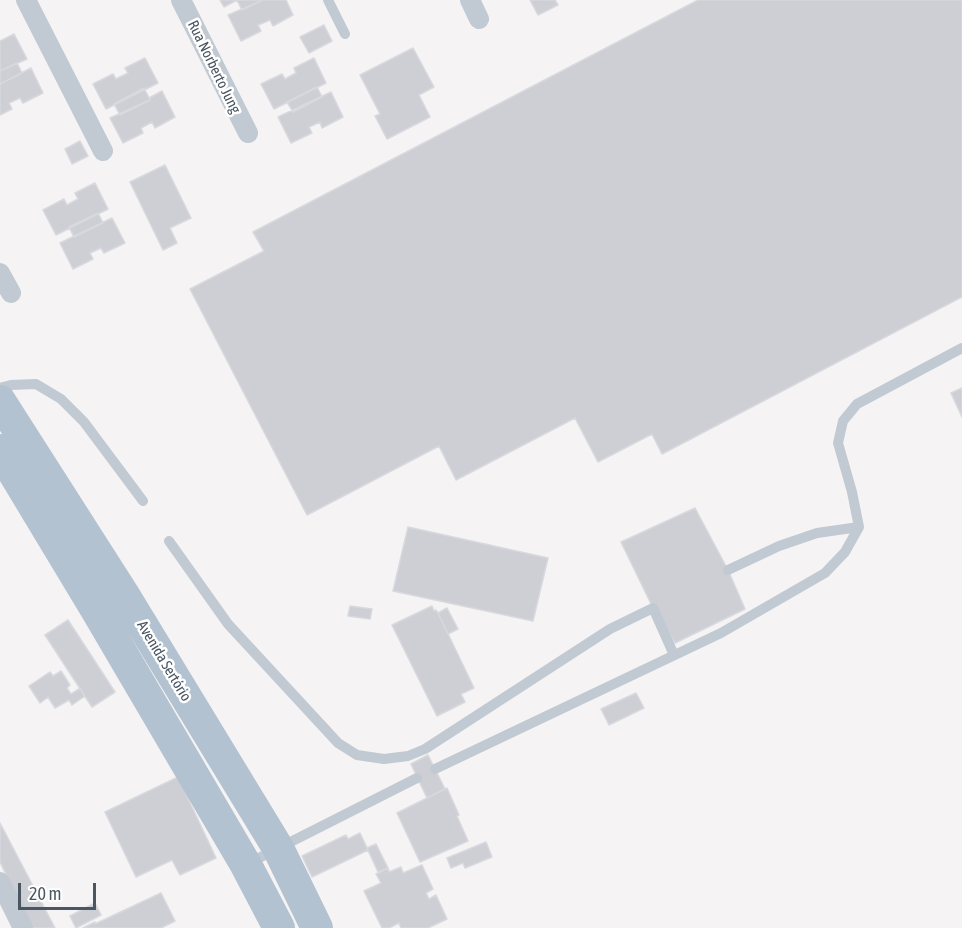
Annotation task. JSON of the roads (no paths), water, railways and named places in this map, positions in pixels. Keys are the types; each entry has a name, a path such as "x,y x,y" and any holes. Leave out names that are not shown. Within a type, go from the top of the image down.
{"main road":[{"name":"Avenida Sertório","path":"0,401 124,595 278,848 317,928"},
{"path":"0,450 98,611 246,865 274,926"}],"street":[{"path":"26,0 103,151"},
{"name":"Rua Norberto Jung","path":"181,0 248,134"},
{"path":"470,0 478,19"},
{"path":"0,273 11,292"},
{"path":"0,882 23,928"}],"lane":[{"path":"328,0 345,33"},
{"path":"435,769 721,633 825,573 845,552 859,527 838,443 843,421 857,404 962,348"},
{"path":"0,388 36,384 61,399 84,422 143,501"},
{"path":"728,570 779,546 807,536 859,527"},
{"path":"168,541 228,624 338,743 357,755 408,756 425,749 610,629 653,608 674,655"},
{"path":"246,865 417,778"}]}
